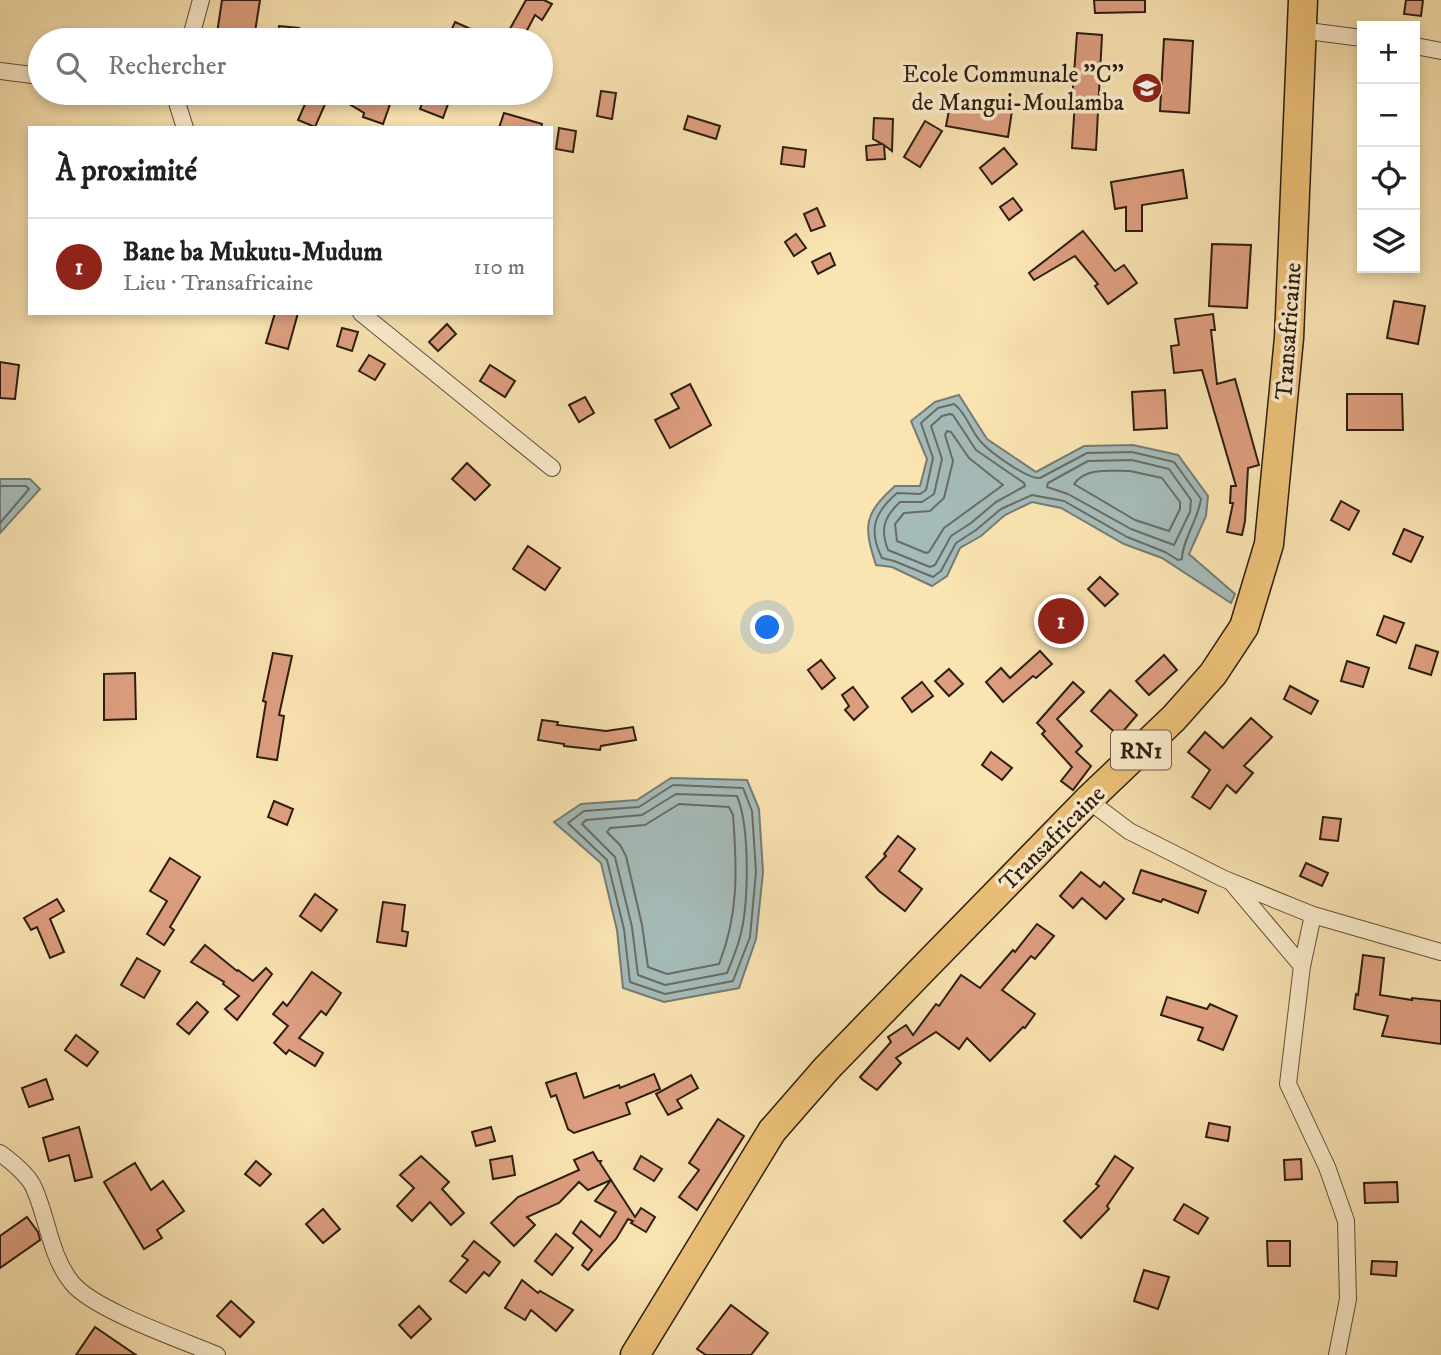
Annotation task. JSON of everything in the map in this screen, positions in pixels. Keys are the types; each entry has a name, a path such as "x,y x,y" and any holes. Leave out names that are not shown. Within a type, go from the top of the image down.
{"highway":[{"name":"Transafricaine","path":"638,1354 772,1131 827,1069 1088,800 1174,718 1213,674 1244,627 1269,544 1289,338 1303,0"}],"street":[{"path":"193,28 201,0"},
{"path":"1300,30 1357,37"},
{"path":"1420,47 1441,51"},
{"path":"0,71 28,74"},
{"path":"178,105 184,126"},
{"path":"363,315 552,468"},
{"path":"1088,800 1129,831 1222,878 1314,915 1441,952"},
{"path":"1231,881 1302,966"},
{"path":"1314,915 1302,966 1288,1084 1327,1167 1346,1221 1348,1299 1337,1355"},
{"path":"0,1153 33,1185 56,1256 71,1282 85,1296 217,1355"}],"water":[{"path":"959,395 987,439 1036,472 1084,446 1133,445 1178,455 1208,496 1206,516 1189,554 1235,594 1231,603 1162,558 1124,544 1061,508 1032,502 1005,515 981,536 960,548 947,576 932,586 892,567 876,565 868,530 872,513 895,486 920,486 927,459 911,421 935,402"},
{"path":"0,479 30,479 40,489 0,533"},
{"path":"671,778 747,780 759,809 763,872 756,939 739,988 664,1002 623,988 617,930 601,863 554,822 581,804 637,800"}],"building":[{"path":"222,0 260,0 256,28 218,28"},
{"path":"526,0 544,0 552,4 542,20 535,15 528,28 510,28"},
{"path":"1094,0 1145,0 1145,12 1095,13"},
{"path":"1406,0 1423,0 1421,16 1404,14"},
{"path":"455,22 468,28 452,28"},
{"path":"1077,33 1102,35 1096,150 1072,148"},
{"path":"1164,39 1193,41 1189,113 1160,111"},
{"path":"601,91 616,93 612,119 597,116"},
{"path":"951,100 1012,111 1008,137 946,126"},
{"path":"305,105 325,105 315,126 298,120"},
{"path":"351,105 390,105 383,124 363,117 364,113"},
{"path":"422,105 448,105 443,118 420,109"},
{"path":"504,113 542,124 542,126 500,126"},
{"path":"688,116 720,126 716,139 684,129"},
{"path":"874,118 893,119 892,151 884,145 885,159 867,160 866,146 882,144 873,139"},
{"path":"925,121 942,131 920,167 904,157"},
{"path":"559,128 576,131 573,152 556,149"},
{"path":"783,147 806,150 804,167 781,164"},
{"path":"1004,148 1017,164 992,184 980,168"},
{"path":"1183,170 1187,198 1142,205 1142,231 1126,231 1126,207 1115,209 1111,182"},
{"path":"1013,198 1022,210 1009,220 1000,207"},
{"path":"817,208 825,226 811,231 804,214"},
{"path":"1083,231 1115,271 1124,265 1137,283 1108,304 1095,286 1098,284 1075,256 1034,280 1029,273"},
{"path":"796,234 806,248 794,256 785,242"},
{"path":"1212,244 1251,245 1247,308 1209,306"},
{"path":"830,253 835,265 818,274 812,262"},
{"path":"1394,301 1425,306 1418,344 1387,338"},
{"path":"1213,314 1215,330 1211,330 1217,384 1235,379 1259,465 1248,468 1242,535 1227,532 1233,503 1230,503 1231,486 1236,486 1202,370 1174,373 1171,346 1179,345 1175,319"},
{"path":"274,315 297,315 288,349 266,343"},
{"path":"447,324 456,334 438,351 429,342"},
{"path":"342,328 358,332 352,351 337,346"},
{"path":"369,355 385,364 375,380 359,371"},
{"path":"0,362 19,365 15,399 0,398"},
{"path":"490,365 515,381 505,397 480,381"},
{"path":"690,384 711,425 670,448 655,420 679,408 671,394"},
{"path":"1165,390 1167,428 1134,430 1132,392"},
{"path":"1347,394 1402,394 1403,430 1347,430"},
{"path":"585,397 594,413 579,422 569,405"},
{"path":"467,463 490,485 475,500 452,479"},
{"path":"1341,501 1359,511 1349,530 1331,520"},
{"path":"1404,529 1423,537 1411,562 1393,554"},
{"path":"528,546 560,568 545,590 513,569"},
{"path":"1100,577 1118,594 1105,606 1088,589"},
{"path":"1060,602 1080,623 1061,640 1042,618"},
{"path":"1384,616 1404,623 1396,643 1377,635"},
{"path":"1416,645 1438,652 1431,675 1409,668"},
{"path":"1040,651 1052,664 1036,678 1033,676 1003,702 986,682 1001,668 1010,678"},
{"path":"273,653 292,656 279,715 284,716 277,760 257,757 266,702 263,701"},
{"path":"1164,655 1177,670 1149,695 1136,681"},
{"path":"821,660 835,678 822,689 808,670"},
{"path":"1347,661 1369,668 1363,687 1341,681"},
{"path":"949,669 963,684 949,696 935,681"},
{"path":"135,673 136,719 104,720 104,674"},
{"path":"922,682 933,696 912,712 902,698"},
{"path":"1073,682 1084,692 1057,719 1082,746 1076,752 1091,766 1073,790 1061,781 1072,767 1042,734 1045,731 1037,723"},
{"path":"1290,686 1318,701 1311,714 1284,699"},
{"path":"853,687 868,707 854,720 845,710 849,706 842,695"},
{"path":"1110,690 1137,715 1119,736 1091,711"},
{"path":"1251,718 1272,737 1244,766 1253,773 1236,793 1227,785 1210,809 1192,797 1210,770 1188,752 1205,732 1223,748"},
{"path":"542,720 558,722 557,725 606,731 633,727 636,740 601,746 600,750 564,746 538,740"},
{"path":"991,752 1012,768 1002,780 982,765"},
{"path":"274,801 293,809 287,825 268,817"},
{"path":"1323,817 1341,819 1338,841 1320,839"},
{"path":"898,836 915,849 899,871 922,889 905,911 866,877 886,856 884,854"},
{"path":"170,858 200,877 170,927 174,930 164,945 147,934 167,901 150,891"},
{"path":"1306,863 1328,873 1322,886 1300,876"},
{"path":"1141,870 1206,891 1198,913 1163,899 1161,902 1133,893"},
{"path":"1081,872 1100,887 1104,882 1124,899 1106,919 1082,898 1073,908 1060,896"},
{"path":"315,894 337,910 321,931 300,916"},
{"path":"57,899 64,911 50,919 64,952 50,958 37,927 31,930 24,918"},
{"path":"383,902 405,905 402,931 408,932 406,946 377,942"},
{"path":"1037,924 1054,936 1035,959 1031,956 1002,990 1035,1014 1025,1028 990,1061 967,1038 959,1049 936,1032 896,1058 901,1063 877,1090 860,1077 891,1042 888,1037 906,1025 913,1035 936,1004 939,1006 961,975 980,988 1013,950 1015,952"},
{"path":"205,945 253,981 266,968 272,974 237,1020 225,1009 239,996 223,984 224,982 191,962"},
{"path":"1363,955 1384,958 1380,995 1441,1001 1441,1044 1382,1036 1388,1016 1354,1009"},
{"path":"137,958 160,971 144,998 121,985"},
{"path":"312,972 341,993 326,1015 321,1011 299,1038 323,1053 315,1066 289,1050 286,1054 274,1043 288,1026 273,1014 283,1002 287,1006"},
{"path":"1167,997 1207,1009 1210,1004 1237,1016 1223,1050 1198,1040 1203,1028 1161,1015"},
{"path":"197,1002 208,1012 189,1034 177,1024"},
{"path":"76,1035 98,1052 87,1066 65,1050"},
{"path":"576,1073 584,1098 619,1085 620,1088 654,1074 660,1089 626,1103 630,1114 574,1133 568,1129 556,1095 551,1097 546,1083"},
{"path":"691,1075 698,1088 677,1100 682,1108 668,1115 656,1094"},
{"path":"46,1079 53,1099 29,1107 22,1088"},
{"path":"718,1119 744,1136 697,1210 679,1197 699,1170 689,1163"},
{"path":"1209,1123 1230,1127 1228,1141 1206,1137"},
{"path":"79,1127 92,1177 75,1181 69,1155 49,1161 43,1138"},
{"path":"491,1127 495,1141 476,1146 472,1132"},
{"path":"593,1152 611,1180 588,1190 579,1182 559,1203 527,1217 535,1225 514,1246 491,1223 518,1197 579,1170 574,1160"},
{"path":"421,1156 449,1182 442,1189 464,1213 451,1225 430,1202 412,1221 397,1206 414,1188 400,1175"},
{"path":"512,1156 515,1175 493,1179 490,1160"},
{"path":"641,1156 662,1169 654,1181 634,1169"},
{"path":"1115,1156 1133,1168 1107,1206 1109,1209 1081,1238 1064,1221 1099,1186 1096,1184"},
{"path":"1301,1159 1302,1179 1285,1180 1284,1160"},
{"path":"256,1161 271,1174 260,1186 245,1174"},
{"path":"135,1163 151,1190 163,1181 184,1211 157,1230 162,1238 144,1249 104,1182"},
{"path":"611,1180 635,1217 641,1208 655,1217 646,1232 628,1219 616,1239 588,1270 582,1265 592,1250 573,1233 581,1221 600,1237 616,1212 595,1201"},
{"path":"1397,1182 1398,1202 1365,1203 1364,1183"},
{"path":"1184,1204 1208,1218 1198,1234 1174,1220"},
{"path":"323,1209 340,1229 323,1243 306,1224"},
{"path":"27,1217 38,1232 40,1240 0,1268 0,1236"},
{"path":"556,1234 573,1248 552,1275 535,1261"},
{"path":"474,1241 500,1262 489,1276 484,1272 466,1293 450,1281 468,1260 462,1256"},
{"path":"1267,1241 1290,1241 1290,1266 1268,1266"},
{"path":"1372,1261 1397,1262 1396,1276 1371,1274"},
{"path":"1144,1270 1169,1277 1158,1309 1134,1301"},
{"path":"522,1280 538,1293 540,1291 573,1310 556,1331 531,1310 525,1320 505,1308"},
{"path":"231,1301 254,1322 240,1337 217,1316"},
{"path":"731,1305 768,1333 751,1355 706,1355 697,1349"},
{"path":"419,1306 431,1319 411,1338 399,1325"},
{"path":"95,1327 136,1355 76,1355"}],"place":[{"name":"Ecole Communale ''C'' de Mangui-Moulamba","path":"1147,88"},
{"name":"Bane ba Mukutu-Mudum","path":"1061,621"}]}
